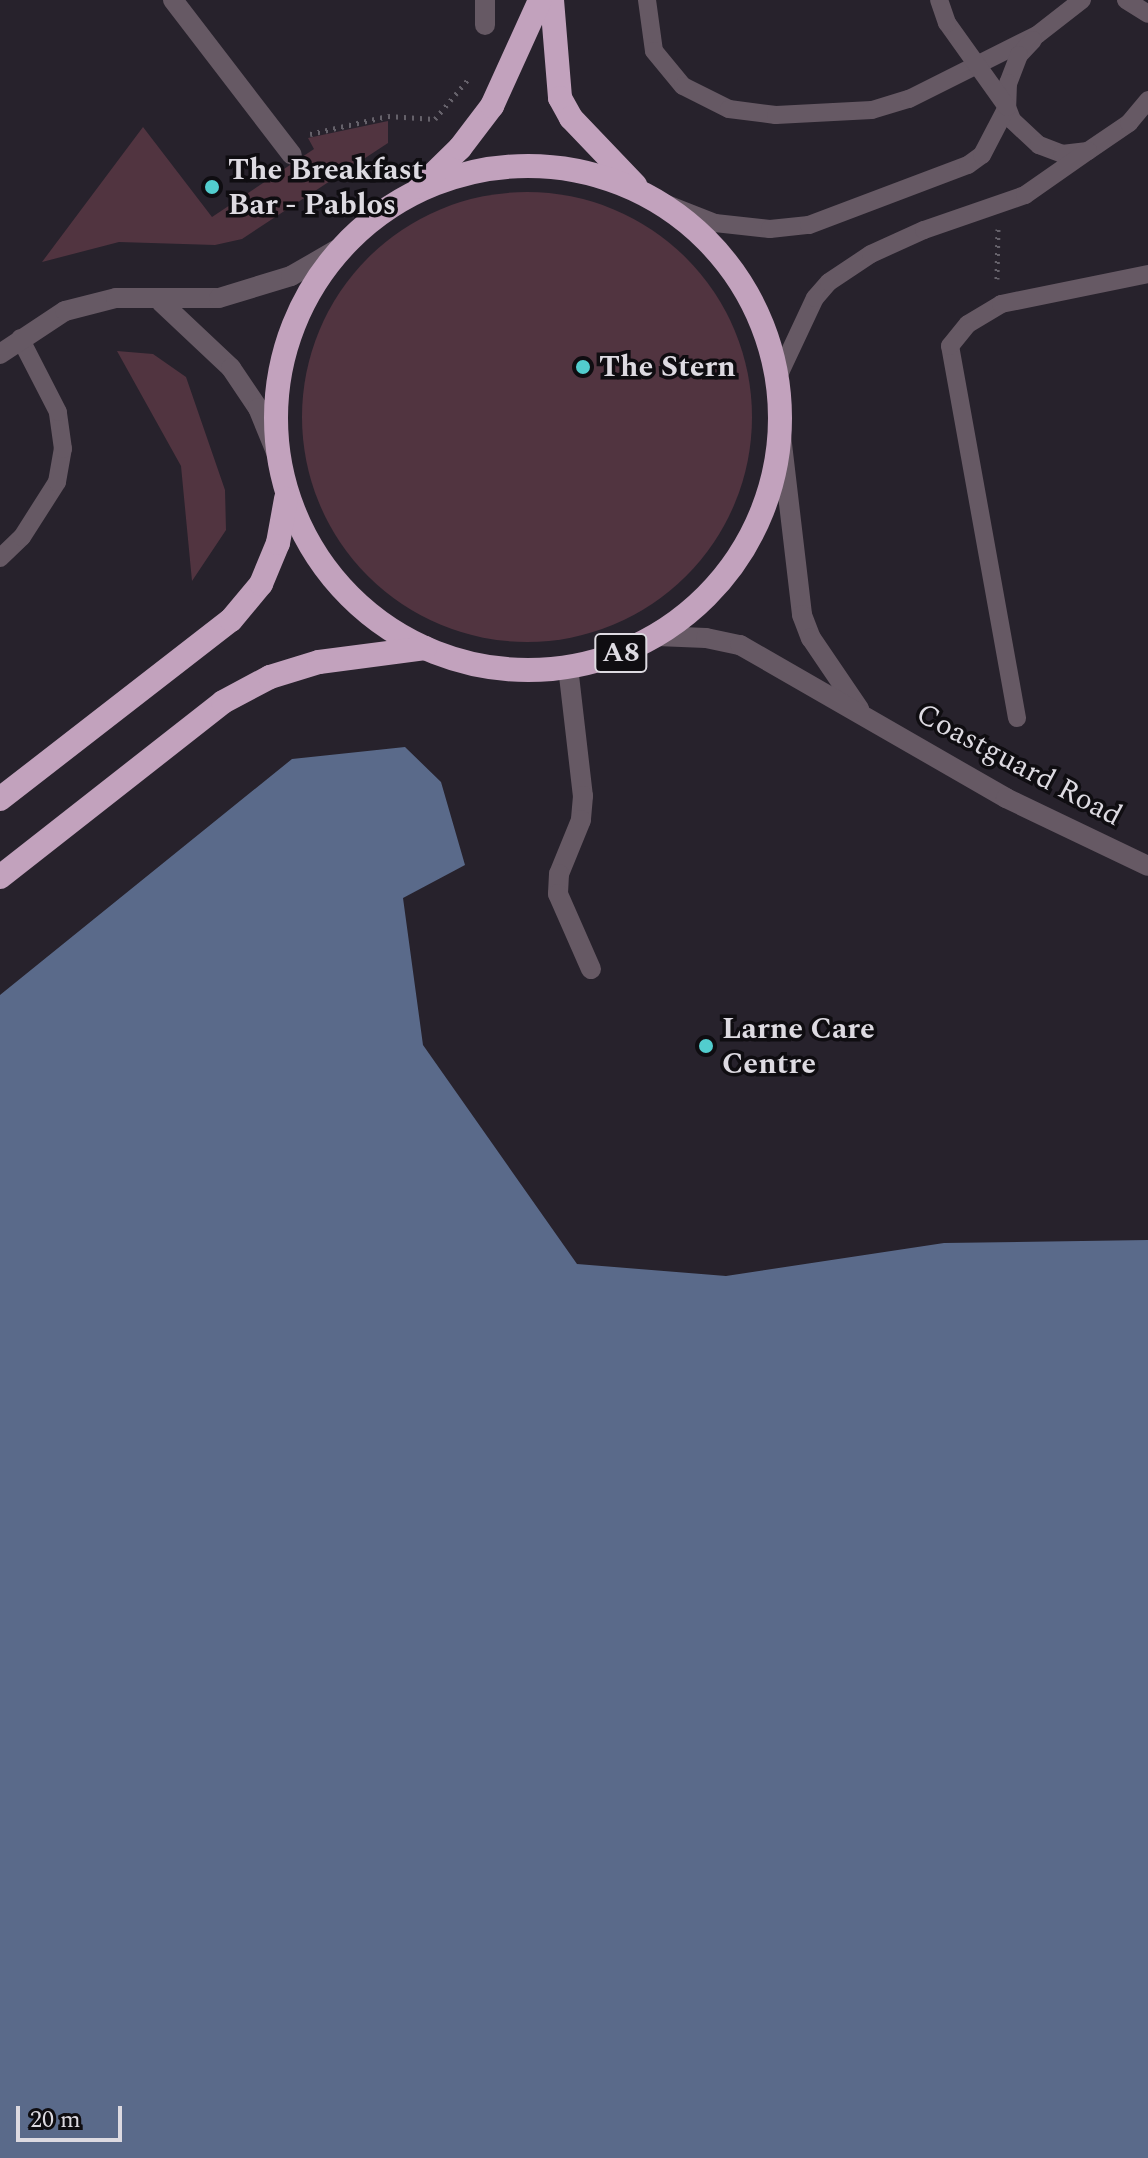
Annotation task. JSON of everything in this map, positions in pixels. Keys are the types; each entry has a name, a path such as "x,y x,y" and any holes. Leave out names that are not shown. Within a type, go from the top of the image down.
{"highway":[{"name":"A8","path":"0,799 231,620 261,584 278,543 286,499 278,457 274,395 283,341 300,302 336,250 410,197 460,148 492,106 540,0"},
{"name":"A8","path":"552,0 560,98 571,118 641,191"},
{"name":"A8","path":"286,499 341,586 378,620 425,648 472,664 568,667 612,657 657,636 702,604 761,522 776,478 780,427 777,379 734,270 667,204 589,171 527,165 468,173 410,197"},
{"name":"A8","path":"0,877 223,702 270,677 319,662 425,648"}],"street":[{"path":"173,0 287,148"},
{"path":"485,0 485,25"},
{"path":"0,354 65,311 116,298 161,302 219,298 291,276 336,250"},
{"path":"161,302 231,368 258,408 278,457"},
{"name":"Coastguard Road","path":"780,427 802,615 811,638 863,714"},
{"name":"Coastguard Road","path":"657,636 706,638 740,645 1006,798 1148,866"},
{"path":"568,667 583,796 581,820 559,874 558,894 591,969"}],"lane":[{"path":"647,0 654,51 683,86 729,109 776,115 872,110 909,99 1037,35"},
{"path":"939,0 947,23 1007,107 1012,120 1039,145 1062,154 1088,151"},
{"path":"667,204 715,223 770,229 839,218 968,165 982,155 1007,107 1008,83 1019,55 1037,35 1082,0"},
{"path":"777,379 815,298 829,282 871,254 924,230 1025,195 1147,105"},
{"path":"1017,718 950,346 968,324 1001,304 1148,274"},
{"path":"0,558 22,537 57,482 63,449 58,412 20,338"}],"path":[{"path":"287,148 388,116 435,119 477,67"},
{"path":"986,285 997,280 998,220"}],"shaded area":[{"path":"388,121 388,143 242,239 215,245 119,242 42,262 143,127 212,217 314,149 308,138"},
{"path":"527,192 571,196 613,209 652,230 686,258 714,292 735,331 748,373 752,417 748,461 735,503 714,542 686,576 652,604 613,625 571,638 527,642 483,638 441,625 402,604 368,576 340,542 319,503 306,461 302,417 306,373 319,331 340,292 368,258 402,230 441,209 483,196"},
{"path":"117,351 153,354 186,377 225,490 226,530 192,581 181,466"}],"water":[{"path":"405,747 441,782 465,865 403,898 423,1045 577,1264 726,1276 944,1243 1148,1240 1148,2158 0,2158 0,995 292,759"}],"place":[{"name":"The Breakfast Bar - Pablos","path":"212,187"},
{"name":"The Stern","path":"583,367"},
{"name":"Larne Care Centre","path":"706,1046"}]}
